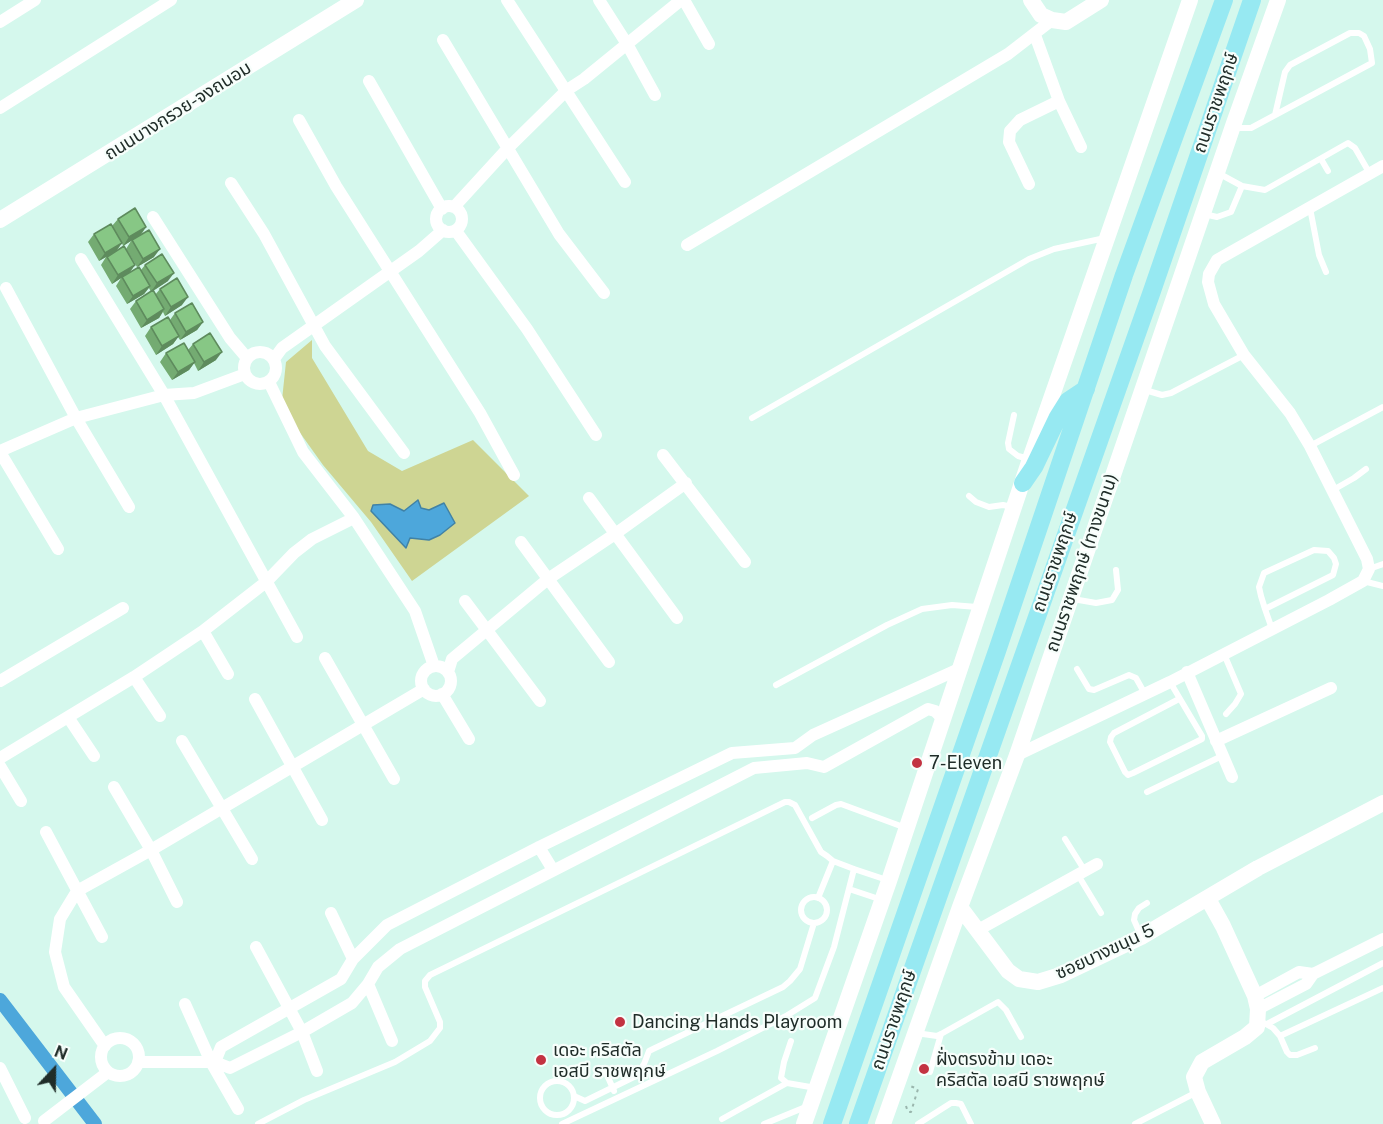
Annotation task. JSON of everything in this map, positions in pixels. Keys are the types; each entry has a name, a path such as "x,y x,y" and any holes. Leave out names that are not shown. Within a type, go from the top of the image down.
{"main road":[{"name":"ถนนบางกรวย-จงถนอม","path":"0,220 356,0"},
{"path":"1031,0 1041,15 1052,20 1066,22 1101,0"},
{"path":"804,1124 889,881 1030,459 1190,0"},
{"name":"ถนนราชพฤกษ์","path":"832,1124 993,662 1124,275 1224,0"},
{"name":"ถนนราชพฤกษ์","path":"858,1124 1152,291 1252,0"},
{"name":"ถนนราชพฤกษ์ (ทางขนาน)","path":"883,1124 1017,755 1278,0"},
{"path":"1023,483 1034,467 1068,401 1086,389"},
{"name":"ซอยบางขนุน 5","path":"960,907 1008,971 1019,979 1031,982 1061,975 1142,937 1310,840 1383,803"},
{"path":"1208,899 1223,926 1260,1012 1257,1027 1245,1037 1202,1062 1194,1077 1198,1092 1213,1124"}],"street":[{"path":"0,22 35,0"},
{"path":"0,108 171,0"},
{"path":"507,0 625,182"},
{"path":"599,0 655,94"},
{"path":"596,435 527,329 450,231 437,223 437,218 567,90 683,0 709,44"},
{"path":"687,245 1008,54 1052,20"},
{"path":"1035,35 1059,101 1081,147"},
{"path":"443,40 559,234 604,293"},
{"path":"274,359 282,348 390,270 450,231 459,228 460,213 448,208 369,81"},
{"path":"1029,183 1009,142 1010,131 1020,120 1059,101"},
{"path":"299,120 336,186 480,413 514,475"},
{"path":"1017,755 1145,694 1363,581 1369,569 1367,559 1333,490 1290,413 1244,355 1214,304 1208,282 1212,267 1217,260 1383,166"},
{"path":"231,183 264,234 312,326 404,453"},
{"path":"153,217 230,338 247,358"},
{"path":"81,259 164,395 297,637"},
{"path":"6,288 76,418 129,507"},
{"path":"255,352 266,352 274,359 276,374 269,382 263,384 252,382 245,374 244,363 247,358 255,352"},
{"path":"58,549 0,451 76,418 164,395 194,393 245,374"},
{"path":"269,382 303,452 354,518 415,611 434,666"},
{"path":"663,454 745,562"},
{"path":"448,672 442,667 429,667 421,679 424,688 434,695 442,694 451,685 448,672 452,659 548,579 686,483"},
{"path":"589,498 677,618"},
{"path":"0,758 134,677 202,631 266,582 294,553 312,539 354,518"},
{"path":"521,542 609,662"},
{"path":"465,601 540,701"},
{"path":"0,681 123,608"},
{"path":"202,631 228,674"},
{"path":"325,658 394,779"},
{"path":"213,1062 221,1047 340,980 353,959 387,925 539,847 732,753 795,748 813,735 959,669"},
{"path":"1187,672 1232,777"},
{"path":"134,677 160,716"},
{"path":"105,1046 64,987 55,952 60,919 77,891 151,850 424,688"},
{"path":"1216,741 1331,688"},
{"path":"442,694 469,740"},
{"path":"255,699 322,820"},
{"path":"138,1062 213,1062 230,1068 302,1032 352,1003 368,984 378,967 400,950 754,768 807,763 824,767 928,709 935,711 943,719"},
{"path":"68,717 94,756"},
{"path":"182,741 252,859"},
{"path":"0,766 21,801"},
{"path":"114,787 151,850 177,902"},
{"path":"46,832 102,938"},
{"path":"539,847 553,870"},
{"path":"978,930 1097,864"},
{"path":"331,913 353,959"},
{"path":"1260,1012 1299,972 1313,974 1383,939"},
{"path":"256,947 302,1032 317,1071"},
{"path":"368,984 392,1041"},
{"path":"185,1004 238,1109"},
{"path":"115,1039 128,1041 137,1049 138,1062 135,1068 126,1075 114,1075 108,1072 102,1063 102,1051 105,1046 115,1039"},
{"path":"0,1068 23,1121 35,1116 44,1123 108,1072"}],"lane":[{"path":"1232,128 1251,128 1372,63 1370,49 1364,36 1359,33 1350,33 1290,65 1285,72 1275,115"},
{"path":"1217,173 1242,186 1265,190 1350,144 1370,174"},
{"path":"1321,159 1328,171"},
{"path":"1203,214 1217,217 1231,212 1242,186"},
{"path":"1310,208 1318,255 1326,272"},
{"path":"752,418 1029,259 1073,244 1107,238"},
{"path":"1142,389 1162,395 1171,393 1244,355"},
{"path":"1310,446 1383,407"},
{"path":"1014,415 1008,443 1009,450 1018,456 1030,459"},
{"path":"1333,490 1366,468"},
{"path":"969,496 976,502 989,507 1003,505 1015,507"},
{"path":"1265,609 1333,574 1336,564 1334,558 1328,551 1314,550 1264,573 1259,587 1265,609 1272,629"},
{"path":"1369,569 1383,564"},
{"path":"1070,598 1096,603 1112,600 1118,590 1116,570"},
{"path":"1363,581 1383,586"},
{"path":"776,685 887,625 922,609 952,605 981,607"},
{"path":"1224,653 1240,694 1226,714"},
{"path":"1077,669 1089,689 1094,690 1129,675 1136,678 1145,694"},
{"path":"1170,681 1202,739 1128,775 1110,742 1111,737 1114,733 1179,699"},
{"path":"1147,792 1222,756"},
{"path":"258,1124 304,1100 394,1062 430,1041 440,1028 440,1022 425,987 425,981 430,975 785,802 795,805 821,852 833,861 889,881"},
{"path":"812,818 841,804 907,828"},
{"path":"1065,839 1101,913"},
{"path":"818,898 833,861"},
{"path":"559,1115 562,1124 757,1031 815,998 834,947 854,869"},
{"path":"849,889 882,901"},
{"path":"808,898 823,900 827,910 823,919 814,923 801,915 801,906 808,898"},
{"path":"1142,937 1134,920 1139,908 1147,903"},
{"path":"574,1096 585,1101 636,1076 649,1051 767,996 790,981 803,961 814,923"},
{"path":"1315,1048 1290,1055 1280,1036 1260,1012 1383,963"},
{"path":"1280,1036 1383,988"},
{"path":"916,1033 941,1034 998,1002 1006,1010 1022,1037"},
{"path":"930,1072 941,1034"},
{"path":"791,1041 781,1078 814,1096"},
{"path":"604,1068 617,1097"},
{"path":"640,1072 647,1084"},
{"path":"555,1081 560,1081 570,1087 574,1096 572,1107 559,1115 548,1113 541,1105 540,1094 545,1085 555,1081"},
{"path":"722,1119 787,1083"},
{"path":"1135,1124 1198,1092"},
{"path":"766,1124 814,1096"},
{"path":"918,1124 951,1103 956,1103 961,1104 971,1124"}],"path":[{"path":"906,1106 908,1112 911,1112 918,1089"}],"green space":[{"path":"312,340 312,358 368,451 402,471 473,440 529,496 412,581 371,522 323,465 293,423 282,400 286,362"}],"water":[{"path":"418,500 421,508 429,510 444,503 455,523 440,535 429,540 410,538 406,548 371,511 373,505 390,504 404,511"}],"building":[{"path":"135,208 146,227 129,237 118,219"},
{"path":"111,224 122,243 105,253 94,234"},
{"path":"149,230 160,249 143,259 132,240"},
{"path":"124,246 135,265 118,275 107,257"},
{"path":"162,254 174,273 157,283 145,265"},
{"path":"139,267 150,286 133,296 122,277"},
{"path":"177,278 188,297 171,307 160,289"},
{"path":"153,290 164,309 147,320 136,301"},
{"path":"192,303 203,322 186,332 175,313"},
{"path":"168,317 179,336 162,346 151,327"},
{"path":"210,333 222,352 204,362 193,344"},
{"path":"184,343 195,362 178,372 166,353"}],"waterway":[{"path":"0,1000 95,1124"}],"place":[{"name":"7-Eleven","path":"917,763"},
{"name":"Dancing Hands Playroom","path":"620,1022"},
{"name":"เดอะ คริสตัล เอสบี ราชพฤกษ์","path":"541,1060"},
{"name":"ฝั่งตรงข้าม เดอะ คริสตัล เอสบี ราชพฤกษ์","path":"924,1069"}]}
